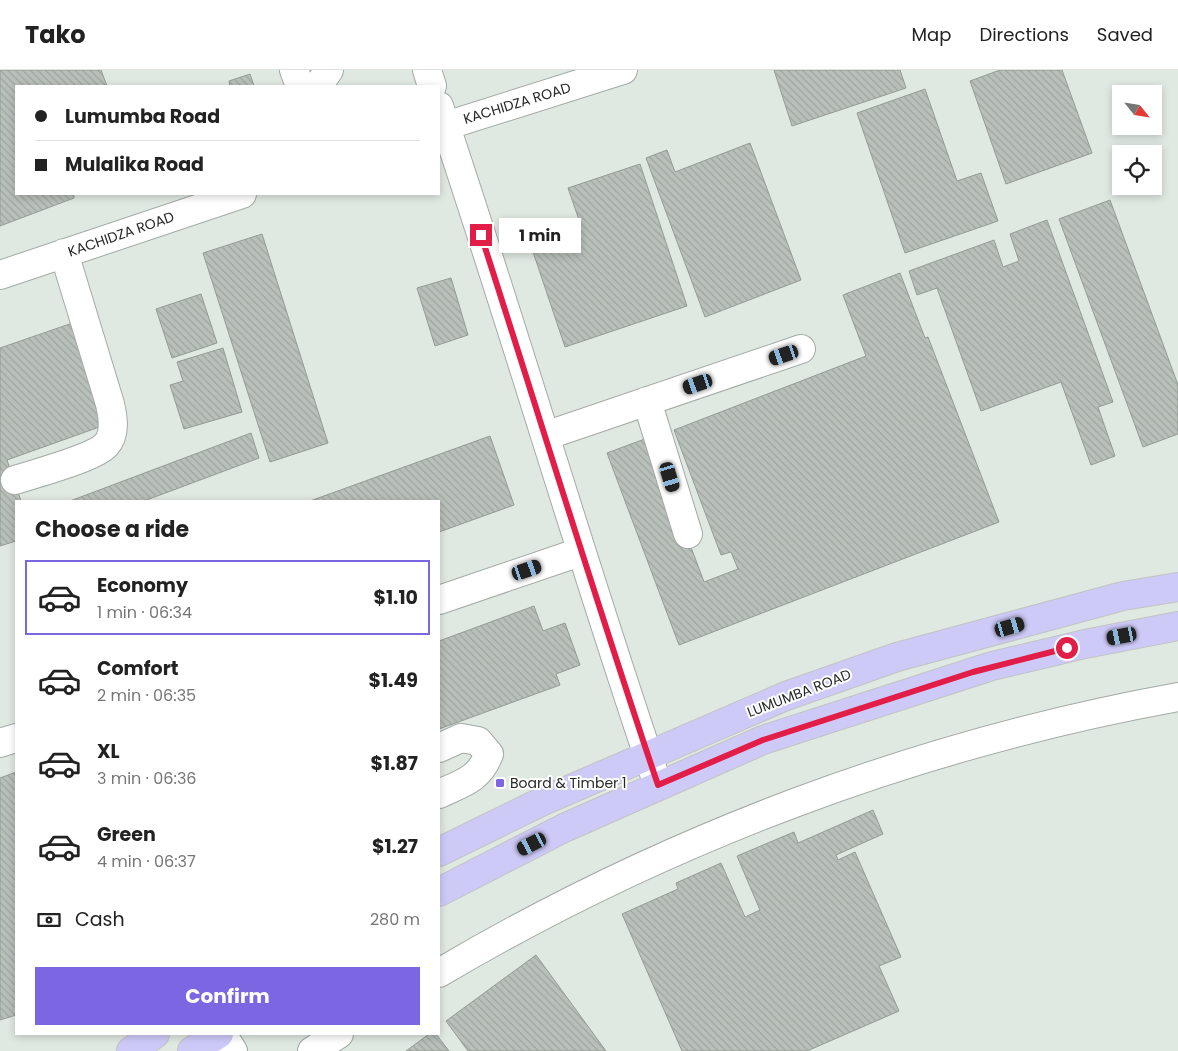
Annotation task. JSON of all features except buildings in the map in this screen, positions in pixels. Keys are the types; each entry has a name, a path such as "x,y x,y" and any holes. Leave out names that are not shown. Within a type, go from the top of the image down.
{"main road":[{"name":"LUMUMBA ROAD","path":"440,852 647,755 786,696 897,657 1123,596 1178,587"},
{"path":"440,891 564,828 763,740 973,672 1085,644 1178,626"},
{"path":"131,1051 154,1035"},
{"path":"192,1051 216,1035"}],"street":[{"path":"294,70 300,85"},
{"path":"319,85 330,70"},
{"path":"427,70 432,85"},
{"name":"KACHIDZA ROAD","path":"441,120 623,70"},
{"path":"441,120 546,436 580,552 658,785"},
{"name":"KACHIDZA ROAD","path":"0,275 239,195"},
{"path":"15,480 90,455 106,445 114,426 110,404 64,253"},
{"path":"546,436 801,349"},
{"path":"647,402 688,534"},
{"path":"440,600 580,552"},
{"path":"440,972 573,900 682,847 777,808 885,772 1013,733 1178,697"},
{"path":"0,744 15,738"},
{"path":"440,748 461,738 478,741 489,754 484,767 474,778 440,794"},
{"path":"223,1035 233,1051"},
{"path":"312,1051 337,1035"}],"place":[{"name":"Board & Timber 1","path":"500,783"}],"route":[{"path":"481,235 546,436 580,552 658,785 763,740 992,666 1067,648"}]}
